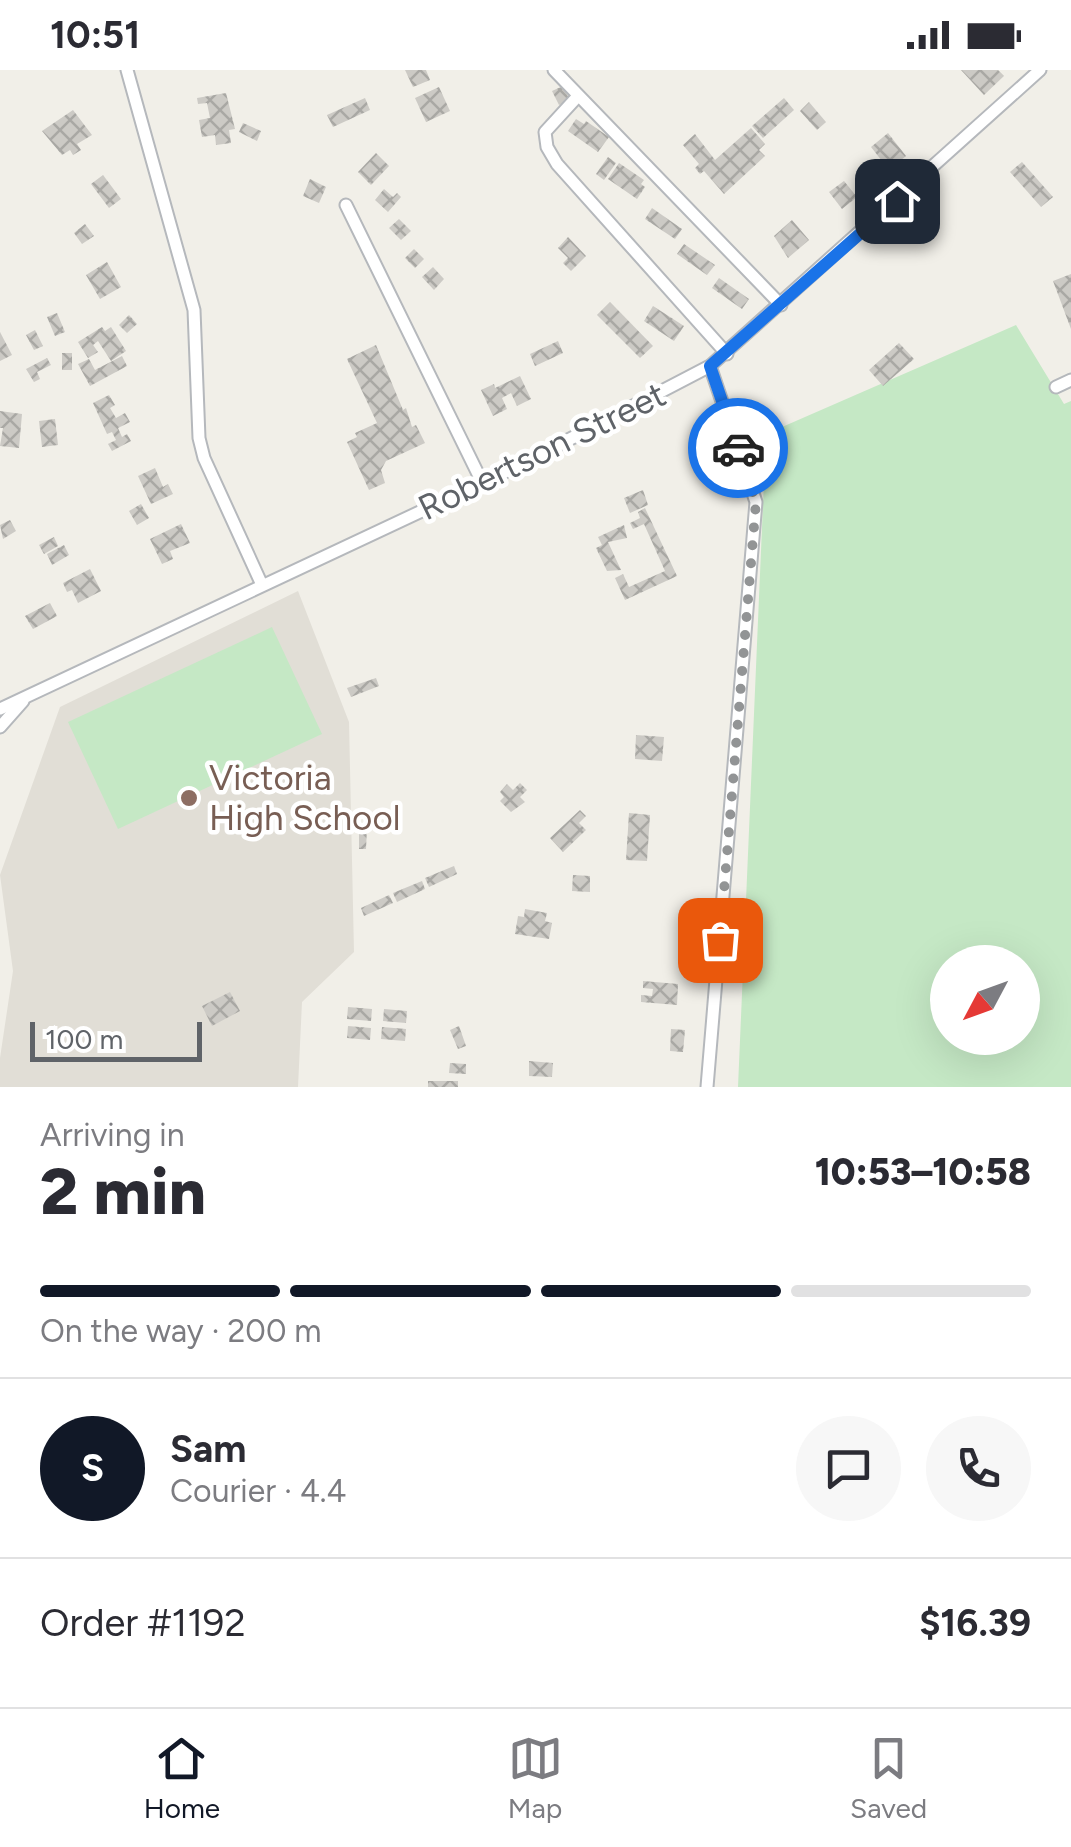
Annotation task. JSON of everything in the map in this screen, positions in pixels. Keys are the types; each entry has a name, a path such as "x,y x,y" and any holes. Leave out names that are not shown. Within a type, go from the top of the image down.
{"street":[{"path":"127,70 194,310 201,448 262,585"},
{"path":"554,70 780,305"},
{"name":"Robertson Street","path":"0,709 482,482 710,366 1040,70"},
{"path":"578,96 545,132 556,164 727,354"},
{"path":"346,206 482,482"},
{"path":"707,1087 756,502 710,366"},
{"path":"1056,387 1071,380"},
{"name":"Robertson Street","path":"0,727 26,698"}],"shaded area":[{"name":"Victoria High School","path":"298,591 349,722 354,952 302,1002 298,1087 0,1087 0,1058 13,971 0,875 60,707"}],"green space":[{"path":"1016,325 1064,404 1071,401 1071,1087 738,1087 766,434"},
{"path":"272,627 322,734 118,829 68,722"}],"building":[{"path":"405,70 426,70 430,80 413,87"},
{"path":"961,70 998,70 1004,76 984,95"},
{"path":"563,86 570,100 559,105 552,91"},
{"path":"439,87 450,111 426,122 415,98"},
{"path":"226,93 235,129 229,130 231,143 216,145 215,135 202,137 199,120 210,118 207,103 198,104 197,98"},
{"path":"365,98 370,110 333,127 327,115"},
{"path":"784,98 794,110 763,138 752,126"},
{"path":"809,102 826,122 817,130 800,111"},
{"path":"73,110 92,135 77,144 81,150 62,155 42,131"},
{"path":"576,119 584,124 586,121 609,137 598,152 568,131"},
{"path":"243,123 261,131 257,141 239,132"},
{"path":"751,128 765,144 759,150 765,156 724,194 704,171 700,174 695,168 699,164 683,145 695,134 715,160"},
{"path":"888,133 906,156 889,170 871,147"},
{"path":"376,153 389,166 371,185 358,172"},
{"path":"608,157 616,163 604,180 596,174"},
{"path":"1022,162 1053,197 1041,207 1010,172"},
{"path":"619,163 644,180 641,184 645,187 637,199 608,179"},
{"path":"103,175 121,199 109,208 91,184"},
{"path":"310,179 326,187 319,203 303,196"},
{"path":"844,181 857,197 842,209 829,192"},
{"path":"384,189 393,197 397,193 401,197 388,212 375,200"},
{"path":"652,208 682,229 675,239 645,219"},
{"path":"399,219 411,231 401,240 389,228"},
{"path":"792,220 809,240 788,258 774,236"},
{"path":"85,224 94,236 82,244 74,233"},
{"path":"568,237 586,256 571,271 563,263 568,258 558,248"},
{"path":"684,244 715,265 707,275 677,254"},
{"path":"414,249 424,259 415,268 405,258"},
{"path":"107,262 121,287 100,299 86,275"},
{"path":"433,267 444,279 434,290 422,277"},
{"path":"1071,274 1071,329 1053,281"},
{"path":"719,278 749,299 742,309 712,288"},
{"path":"610,302 653,346 640,358 597,315"},
{"path":"653,306 684,326 674,341 644,321"},
{"path":"57,313 65,332 55,336 47,317"},
{"path":"129,315 137,324 127,333 119,325"},
{"path":"102,327 105,331 111,327 126,351 111,361 98,341 93,345 98,352 88,358 78,342"},
{"path":"35,330 43,346 34,350 26,335"},
{"path":"0,332 12,355 0,361"},
{"path":"558,341 563,353 535,366 530,354"},
{"path":"899,343 914,359 883,386 869,370"},
{"path":"376,345 403,410 406,408 412,427 416,425 425,443 386,461 381,470 385,483 369,490 347,442 357,437 355,433 377,423 347,359"},
{"path":"62,353 72,353 72,370 62,370"},
{"path":"122,356 127,366 90,386 78,364 89,359 95,370"},
{"path":"47,358 51,365 37,372 40,379 34,382 26,369"},
{"path":"520,376 531,399 517,406 511,393 502,398 507,409 493,416 481,390"},
{"path":"109,395 116,418 125,413 130,422 118,428 122,437 127,434 131,441 112,451 108,444 116,440 112,432 107,434 93,403"},
{"path":"0,411 22,414 19,448 0,446"},
{"path":"55,419 58,445 42,447 39,421"},
{"path":"155,468 163,487 168,484 173,494 151,504 138,476"},
{"path":"643,490 648,505 630,513 624,498"},
{"path":"141,504 149,518 137,525 129,511"},
{"path":"645,508 677,576 625,600 615,578 623,574 629,587 665,571 644,524 633,529 630,523 640,518 638,512"},
{"path":"10,520 16,531 3,539 0,525"},
{"path":"181,524 190,543 170,551 173,559 162,564 150,539"},
{"path":"624,525 627,538 608,542 621,570 607,571 596,548 602,545 598,537"},
{"path":"54,537 58,546 44,554 39,545"},
{"path":"64,545 69,555 52,565 47,554"},
{"path":"90,569 101,591 78,603 63,583"},
{"path":"50,603 57,616 33,629 25,616"},
{"path":"376,678 379,686 351,697 347,688"},
{"path":"636,735 664,737 662,761 635,759"},
{"path":"520,783 527,790 520,797 525,802 511,812 500,801 504,797 500,792 507,784 513,790"},
{"path":"580,810 586,816 579,823 586,830 563,852 550,838"},
{"path":"629,813 650,815 647,861 626,860"},
{"path":"359,827 367,828 366,849 359,849"},
{"path":"454,866 457,874 429,887 425,878"},
{"path":"573,875 590,876 590,892 572,891"},
{"path":"422,881 425,889 397,902 393,893"},
{"path":"389,895 393,903 364,916 361,908"},
{"path":"525,909 547,913 545,921 552,923 549,939 515,934 518,916 524,917"},
{"path":"643,981 678,984 677,1005 641,1002 641,995 652,996 653,989 643,988"},
{"path":"230,992 240,1011 212,1026 202,1006"},
{"path":"348,1007 372,1009 371,1021 347,1019"},
{"path":"384,1009 407,1011 406,1023 383,1021"},
{"path":"348,1026 371,1028 370,1040 347,1038"},
{"path":"459,1026 466,1046 458,1049 450,1030"},
{"path":"382,1027 406,1029 405,1041 381,1039"},
{"path":"671,1029 685,1030 683,1052 670,1051"},
{"path":"529,1061 553,1063 552,1077 529,1076"},
{"path":"450,1063 466,1064 466,1074 449,1073"},
{"path":"428,1081 458,1081 458,1087 428,1087"}],"way so far":[{"path":"720,940 756,502 738,448"}],"place":[{"name":"Victoria High School","path":"189,798"}],"route":[{"path":"738,448 710,366 897,201"}]}
